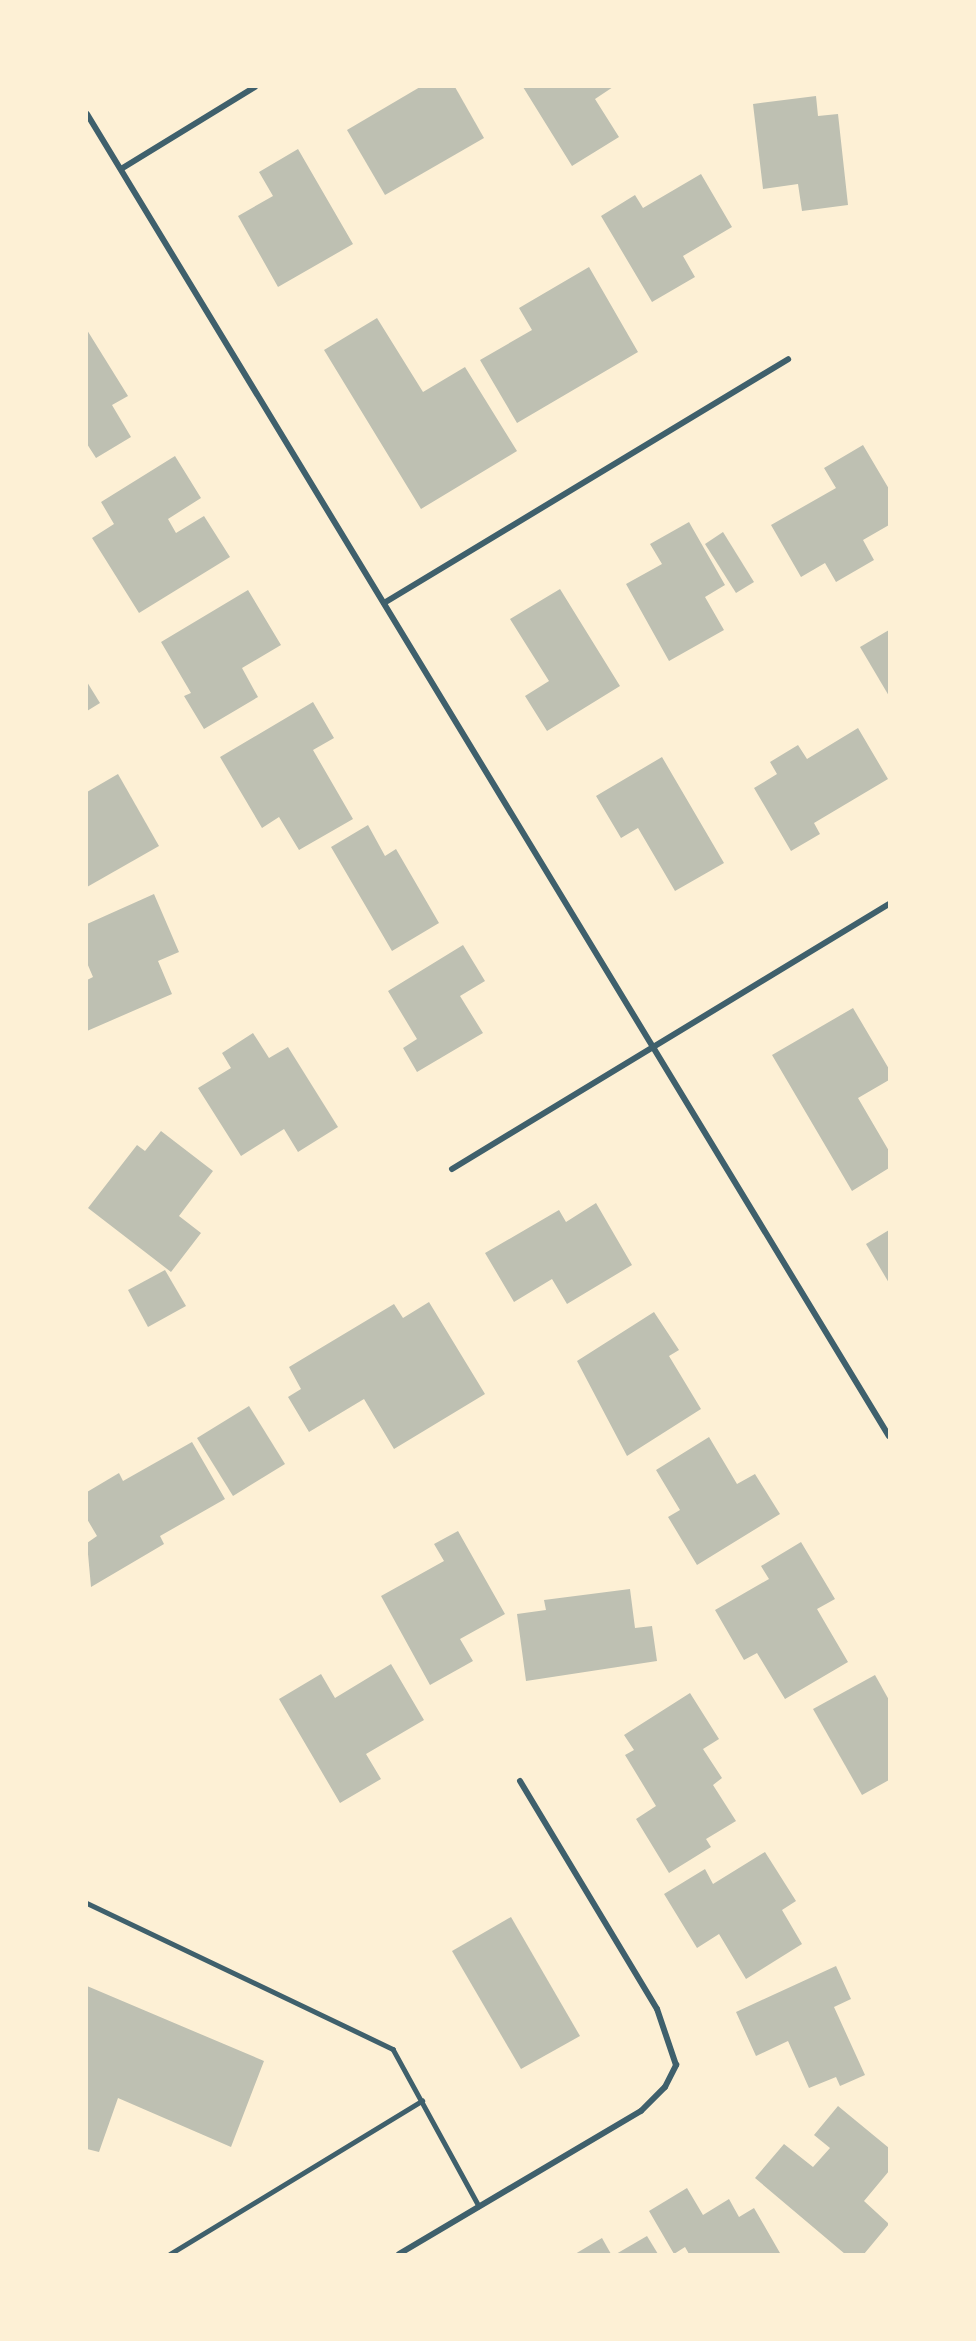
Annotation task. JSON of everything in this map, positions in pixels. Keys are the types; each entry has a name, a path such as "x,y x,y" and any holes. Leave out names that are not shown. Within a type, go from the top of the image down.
{"street":[{"path":"121,169 255,87"},
{"path":"87,114 889,1436"},
{"path":"384,603 788,359"},
{"path":"452,1170 889,904"},
{"path":"399,2254 641,2111 665,2087 676,2065 657,2009 520,1781"}],"lane":[{"path":"87,1903 393,2049 479,2206"},
{"path":"170,2254 422,2101"}],"building":[{"path":"420,87 455,87 484,138 385,195 347,130"},
{"path":"523,87 613,87 595,99 619,137 572,166"},
{"path":"816,96 818,116 838,114 848,205 802,211 798,184 763,189 753,104"},
{"path":"298,149 353,244 278,287 238,216 273,196 259,172"},
{"path":"701,174 732,227 683,256 695,277 652,302 601,216 635,195 643,208"},
{"path":"589,267 638,352 517,423 480,360 532,330 519,308"},
{"path":"377,318 423,392 465,367 517,451 421,509 324,350"},
{"path":"87,330 128,396 112,405 131,437 96,458 87,444"},
{"path":"863,445 889,489 889,525 863,540 874,560 836,582 825,563 801,577 771,525 836,488 824,468"},
{"path":"175,456 201,498 168,519 176,533 204,516 230,557 139,613 92,538 114,524 101,502"},
{"path":"689,522 725,585 705,597 724,630 669,661 626,584 662,564 650,544"},
{"path":"723,532 754,582 736,593 705,544"},
{"path":"560,589 620,686 547,731 525,696 549,681 510,619"},
{"path":"248,590 281,645 242,668 258,697 204,729 184,696 191,693 161,642"},
{"path":"889,630 889,696 860,647"},
{"path":"87,682 100,703 87,711"},
{"path":"313,702 334,738 313,750 353,819 299,850 279,817 262,828 220,757"},
{"path":"858,728 888,779 814,823 820,834 791,851 754,788 777,774 770,762 798,745 807,759"},
{"path":"662,757 724,863 675,891 638,828 621,838 596,796"},
{"path":"118,774 159,846 87,887 87,792"},
{"path":"368,825 385,856 396,849 439,923 392,951 331,847"},
{"path":"154,894 179,952 158,961 172,994 87,1031 87,980 93,977 87,963 87,924"},
{"path":"463,945 485,981 460,996 483,1033 417,1072 403,1048 417,1039 388,991"},
{"path":"853,1008 889,1069 889,1080 858,1098 889,1151 889,1168 852,1191 772,1055"},
{"path":"253,1033 269,1058 288,1047 338,1127 298,1152 284,1129 241,1156 198,1088 231,1068 222,1053"},
{"path":"161,1131 213,1171 179,1216 201,1233 171,1272 88,1208 137,1145 145,1151"},
{"path":"596,1203 632,1265 567,1304 552,1279 514,1302 485,1253 559,1210 566,1222"},
{"path":"889,1230 889,1283 866,1244"},
{"path":"165,1270 186,1306 148,1327 128,1290"},
{"path":"429,1302 485,1394 394,1449 364,1399 309,1432 288,1397 301,1389 289,1367 394,1304 403,1318"},
{"path":"654,1312 679,1350 669,1356 701,1409 627,1456 577,1361"},
{"path":"249,1406 285,1464 233,1496 197,1438"},
{"path":"709,1437 737,1484 755,1474 780,1514 697,1565 668,1517 680,1510 656,1470"},
{"path":"192,1442 225,1499 160,1536 164,1544 91,1587 87,1543 97,1536 87,1519 87,1492 119,1473 123,1481"},
{"path":"458,1531 505,1614 460,1639 473,1661 430,1685 381,1596 444,1561 434,1544"},
{"path":"801,1542 835,1599 817,1609 848,1662 785,1699 757,1653 744,1660 715,1610 769,1579 761,1566"},
{"path":"630,1589 635,1628 652,1626 657,1661 526,1681 517,1614 546,1610 544,1600"},
{"path":"391,1664 424,1720 366,1754 381,1779 340,1803 279,1699 321,1674 335,1698"},
{"path":"875,1675 889,1700 889,1780 862,1795 813,1709"},
{"path":"690,1693 719,1739 703,1749 722,1778 713,1785 736,1821 706,1839 711,1847 669,1873 636,1819 656,1806 625,1755 634,1750 624,1735"},
{"path":"765,1852 796,1901 782,1910 802,1944 746,1979 719,1934 697,1948 664,1894 705,1869 713,1884"},
{"path":"511,1917 580,2036 521,2069 452,1951"},
{"path":"836,1966 851,1999 834,2007 865,2075 840,2086 836,2077 809,2088 788,2041 756,2056 736,2012"},
{"path":"87,1986 264,2061 231,2147 118,2098 99,2152 87,2149"},
{"path":"838,2106 889,2148 889,2171 864,2201 889,2224 864,2254 845,2254 755,2178 784,2144 813,2167 830,2148 814,2135"},
{"path":"687,2188 703,2215 729,2199 739,2217 754,2208 780,2253 689,2254 685,2247 674,2254 649,2211"},
{"path":"647,2236 658,2254 616,2254"},
{"path":"602,2238 611,2254 575,2254"}]}
